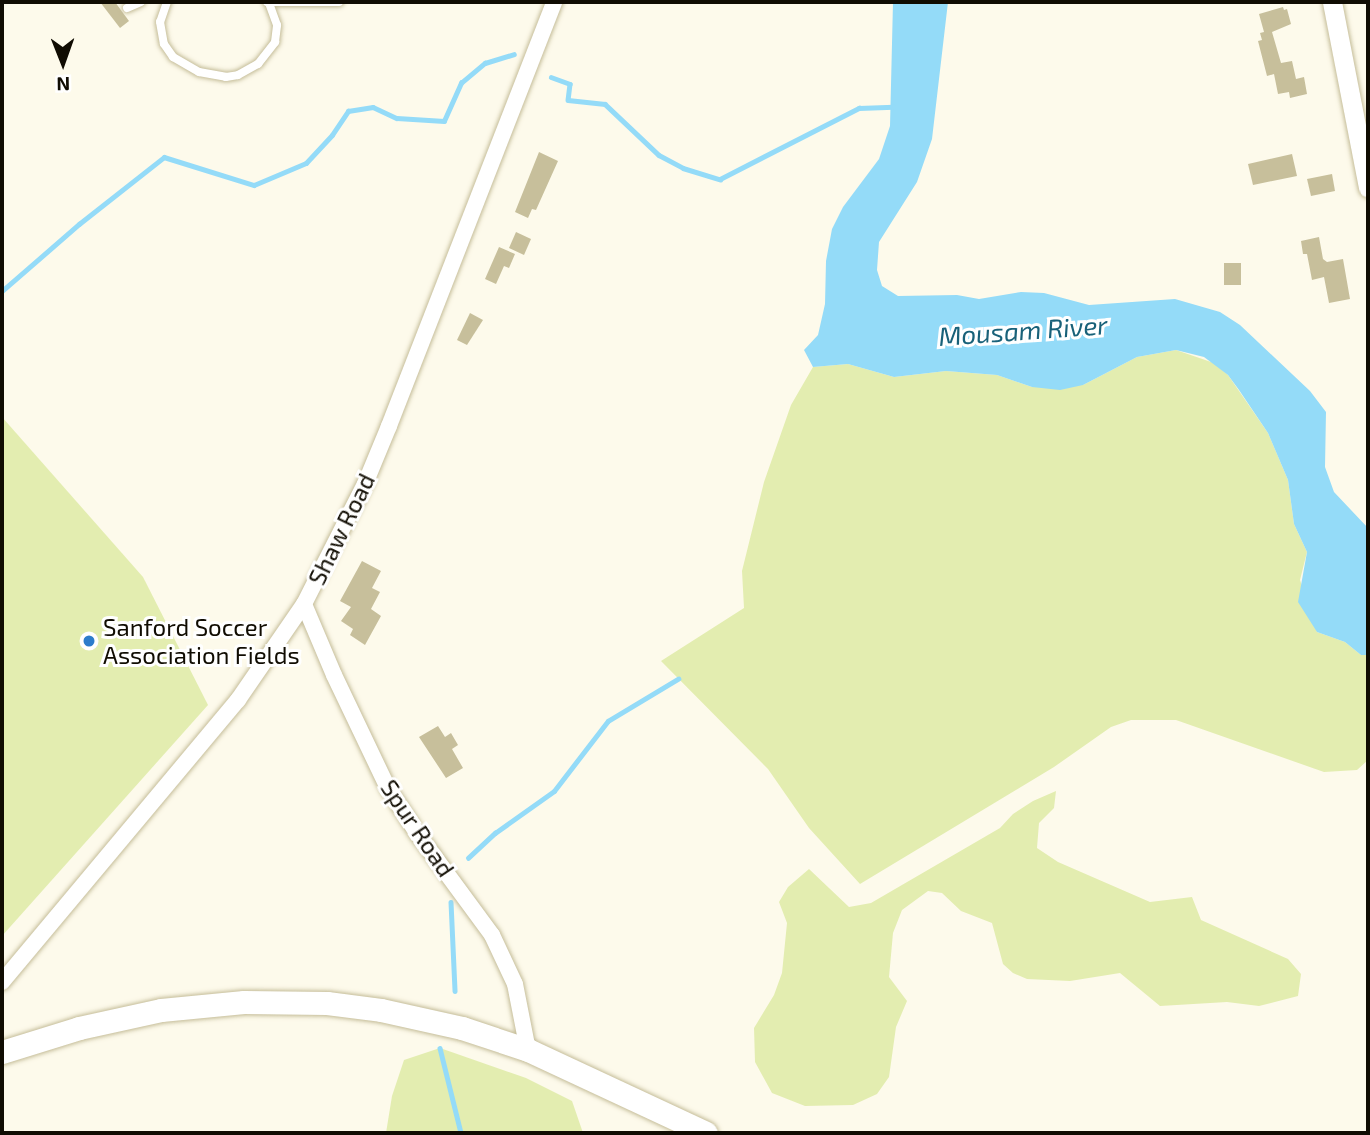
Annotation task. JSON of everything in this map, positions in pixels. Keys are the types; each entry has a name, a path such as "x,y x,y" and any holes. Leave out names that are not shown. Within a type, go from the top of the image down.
{"main road":[{"path":"2,1052 79,1028 161,1010 244,1002 327,1003 381,1010 462,1028 528,1050 706,1133"}],"street":[{"name":"Shaw Road","path":"2,982 238,700 304,604 379,449 554,2"},
{"path":"1332,2 1368,188"},
{"name":"Spur Road","path":"304,604 388,788 492,935 515,984 528,1050"}],"lane":[{"path":"127,8 141,2"},
{"path":"167,2 160,22 162,34 173,57 200,72 226,77 238,75 258,64 275,42 277,25 268,3 339,2"}],"green space":[{"path":"1176,350 1214,363 1228,375 1268,433 1288,480 1294,524 1307,552 1300,580 1317,632 1345,642 1361,655 1368,655 1368,760 1357,770 1324,772 1176,720 1131,720 1111,727 1054,767 860,884 809,828 768,769 661,661 744,608 742,571 764,482 791,405 813,367 848,364 894,377 946,371 997,375 1032,387 1083,385 1137,357"},
{"name":"Sanford Soccer Association Fields","path":"2,417 143,577 208,705 2,936"},
{"path":"1056,791 1054,808 1039,823 1037,848 1058,862 1150,902 1192,897 1201,920 1288,959 1301,974 1298,996 1259,1006 1227,1002 1160,1006 1120,973 1070,981 1027,979 1013,973 1003,964 992,923 961,911 942,893 928,891 902,910 893,933 889,977 907,1001 896,1027 889,1077 877,1094 853,1105 805,1106 772,1093 755,1062 754,1028 774,995 782,973 787,923 779,902 788,887 809,869 849,907 871,903 1000,828 1013,814 1033,801"},
{"path":"440,1048 526,1078 572,1101 583,1133 386,1133 392,1096 404,1060"}],"water":[{"name":"Mousam River","path":"893,2 948,2 932,139 917,182 879,242 877,270 882,286 898,296 957,295 979,299 1021,292 1044,293 1089,305 1175,299 1220,312 1240,325 1310,391 1326,412 1325,467 1334,492 1368,528 1368,655 1361,655 1345,642 1317,632 1298,602 1307,552 1294,524 1288,480 1268,433 1239,390 1228,375 1204,357 1176,350 1137,357 1083,385 1060,390 1032,387 997,375 946,371 894,377 848,364 813,367 804,350 818,335 825,304 826,261 832,229 843,207 879,159 890,126"}],"building":[{"path":"100,2 115,2 129,21 120,28"},
{"path":"1283,7 1284,10 1287,9 1291,24 1272,32 1281,63 1292,61 1296,79 1304,77 1307,94 1290,98 1289,92 1278,94 1274,74 1267,76 1258,41 1262,40 1260,33 1264,32 1259,14"},
{"path":"539,152 558,161 536,210 532,209 528,218 515,212"},
{"path":"1292,154 1297,176 1253,185 1248,164"},
{"path":"1332,174 1335,191 1311,196 1307,179"},
{"path":"516,232 531,239 524,255 509,248"},
{"path":"1319,237 1323,259 1327,262 1343,259 1350,299 1329,303 1324,277 1312,280 1307,254 1303,254 1301,241"},
{"path":"499,247 515,254 509,268 504,266 496,284 485,279"},
{"path":"1224,263 1241,263 1241,285 1224,285"},
{"path":"470,313 483,320 467,345 457,340"},
{"path":"362,561 381,571 372,588 380,592 371,609 381,616 365,645 350,635 353,629 341,621 351,607 340,601"},
{"path":"438,726 445,737 451,733 458,745 452,749 463,768 446,778 419,737"}],"waterway":[{"path":"2,291 79,224 164,157 254,185 306,163 332,135 348,111 373,107 397,118 444,121 461,83 485,63 514,54"},
{"path":"551,77 570,84 568,100 605,104 659,155 683,168 720,179 859,108 893,107"},
{"path":"468,858 495,833 554,791 608,721 678,679"},
{"path":"451,902 455,991"},
{"path":"440,1048 461,1133"}],"place":[{"name":"Sanford Soccer Association Fields","path":"89,641"}]}
